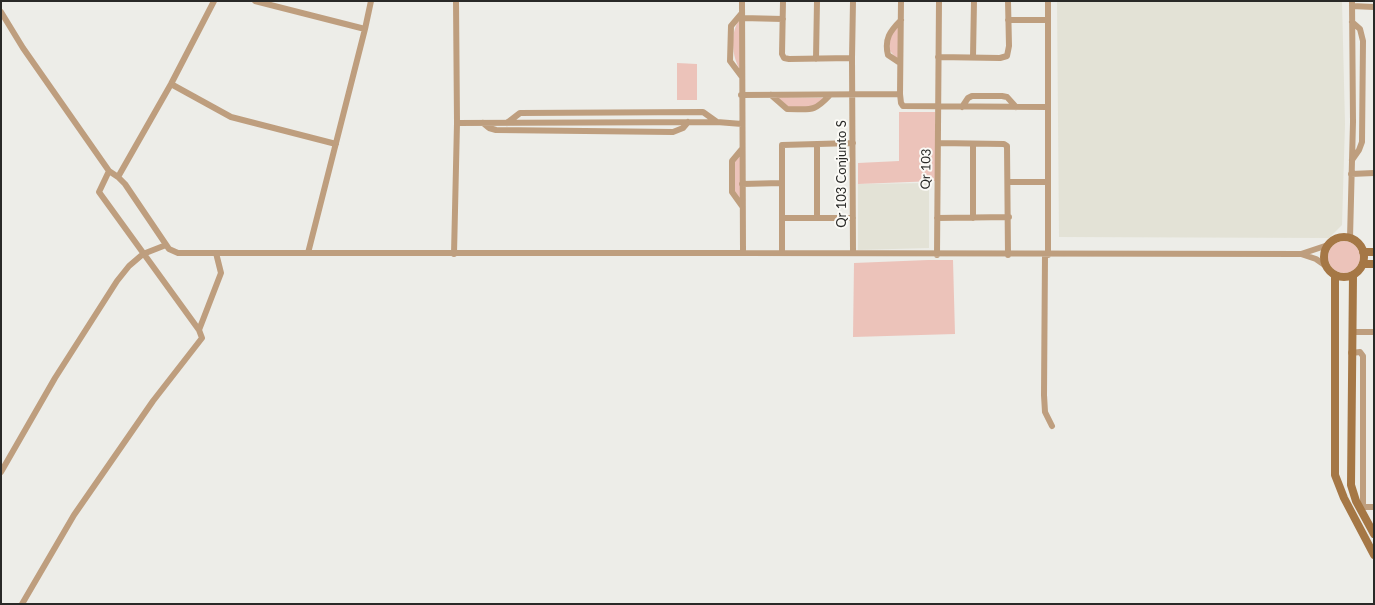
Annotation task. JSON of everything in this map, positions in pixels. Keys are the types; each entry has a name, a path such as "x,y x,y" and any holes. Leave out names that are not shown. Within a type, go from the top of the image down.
{"street":[{"path":"118,177 171,84 214,1"},
{"path":"255,1 365,29"},
{"path":"308,253 371,1"},
{"path":"454,254 457,122 456,1"},
{"path":"742,1 743,253"},
{"path":"783,1 784,58 852,58"},
{"path":"816,59 817,1"},
{"name":"Qr 103 Conjunto S","path":"853,1 853,253"},
{"path":"901,1 900,94 901,103 905,107 1048,107"},
{"name":"Qr 103","path":"937,255 938,1"},
{"path":"974,1 974,57"},
{"path":"938,58 1000,58 1007,56 1008,1"},
{"path":"1048,1 1048,182 1044,395 1045,412 1052,426"},
{"path":"1350,238 1353,122 1352,4 1374,7"},
{"path":"1,12 23,48 109,170 126,184 169,249 178,253 853,253 937,255 1301,254 1328,245 1334,240 1342,237 1350,238 1356,241 1363,252 1363,264 1353,275 1341,277 1335,276 1326,266 1316,259 1301,254"},
{"path":"742,77 730,61 731,26 742,16 783,19"},
{"path":"900,63 888,55 887,41 889,33 901,20"},
{"path":"1008,20 1048,20"},
{"path":"1352,22 1360,29 1363,41 1362,142 1359,150 1352,160"},
{"path":"171,84 231,117 336,144"},
{"path":"742,94 900,94"},
{"path":"771,95 786,109 809,109 818,108 830,95"},
{"path":"962,107 968,98 972,96 987,96 1007,98 1016,107"},
{"path":"507,123 514,116 528,113 704,112 716,122"},
{"path":"457,122 716,122 742,124"},
{"path":"483,123 489,128 496,130 673,132 683,128 688,122"},
{"path":"782,253 782,145 853,143"},
{"path":"938,143 1006,145 1009,182 1008,255"},
{"path":"817,144 817,218"},
{"path":"973,144 973,218"},
{"path":"742,149 732,161 732,192 742,206"},
{"path":"22,604 74,515 153,401 202,338 199,330 99,192 109,170"},
{"path":"1351,174 1374,173"},
{"path":"1009,182 1048,182"},
{"path":"742,184 781,183"},
{"path":"937,218 1008,217"},
{"path":"782,218 854,218"},
{"path":"1,472 55,378 117,281 129,266 143,254 166,245"},
{"path":"1326,266 1324,259 1328,245"},
{"path":"1363,252 1374,252"},
{"path":"199,330 221,273 216,254"},
{"path":"1363,264 1374,264"},
{"path":"1353,275 1351,341 1351,485 1374,534"},
{"path":"1335,276 1335,475 1374,555"},
{"path":"1352,332 1374,332"},
{"path":"1336,340 1351,341"},
{"path":"1351,353 1360,352 1363,356 1361,507"},
{"path":"1361,507 1374,507"}],"shaded area":[{"path":"1057,1 1342,1 1345,124 1342,225 1329,238 1059,237"},
{"path":"741,21 741,71 734,53 733,40 735,27 738,22"},
{"path":"900,24 899,61 890,51 889,38"},
{"path":"677,63 697,64 697,100 677,100"},
{"path":"776,97 827,98 817,107 787,108"},
{"path":"899,112 935,112 935,181 858,184 858,163 899,161"},
{"path":"740,153 740,201 734,192 733,161"},
{"path":"929,183 929,248 858,250 858,184"},
{"path":"1341,241 1347,241 1357,248 1360,257 1359,263 1353,270 1347,273 1341,273 1331,266 1328,260 1328,254 1335,244"},
{"path":"953,260 955,334 853,337 854,263"}]}
